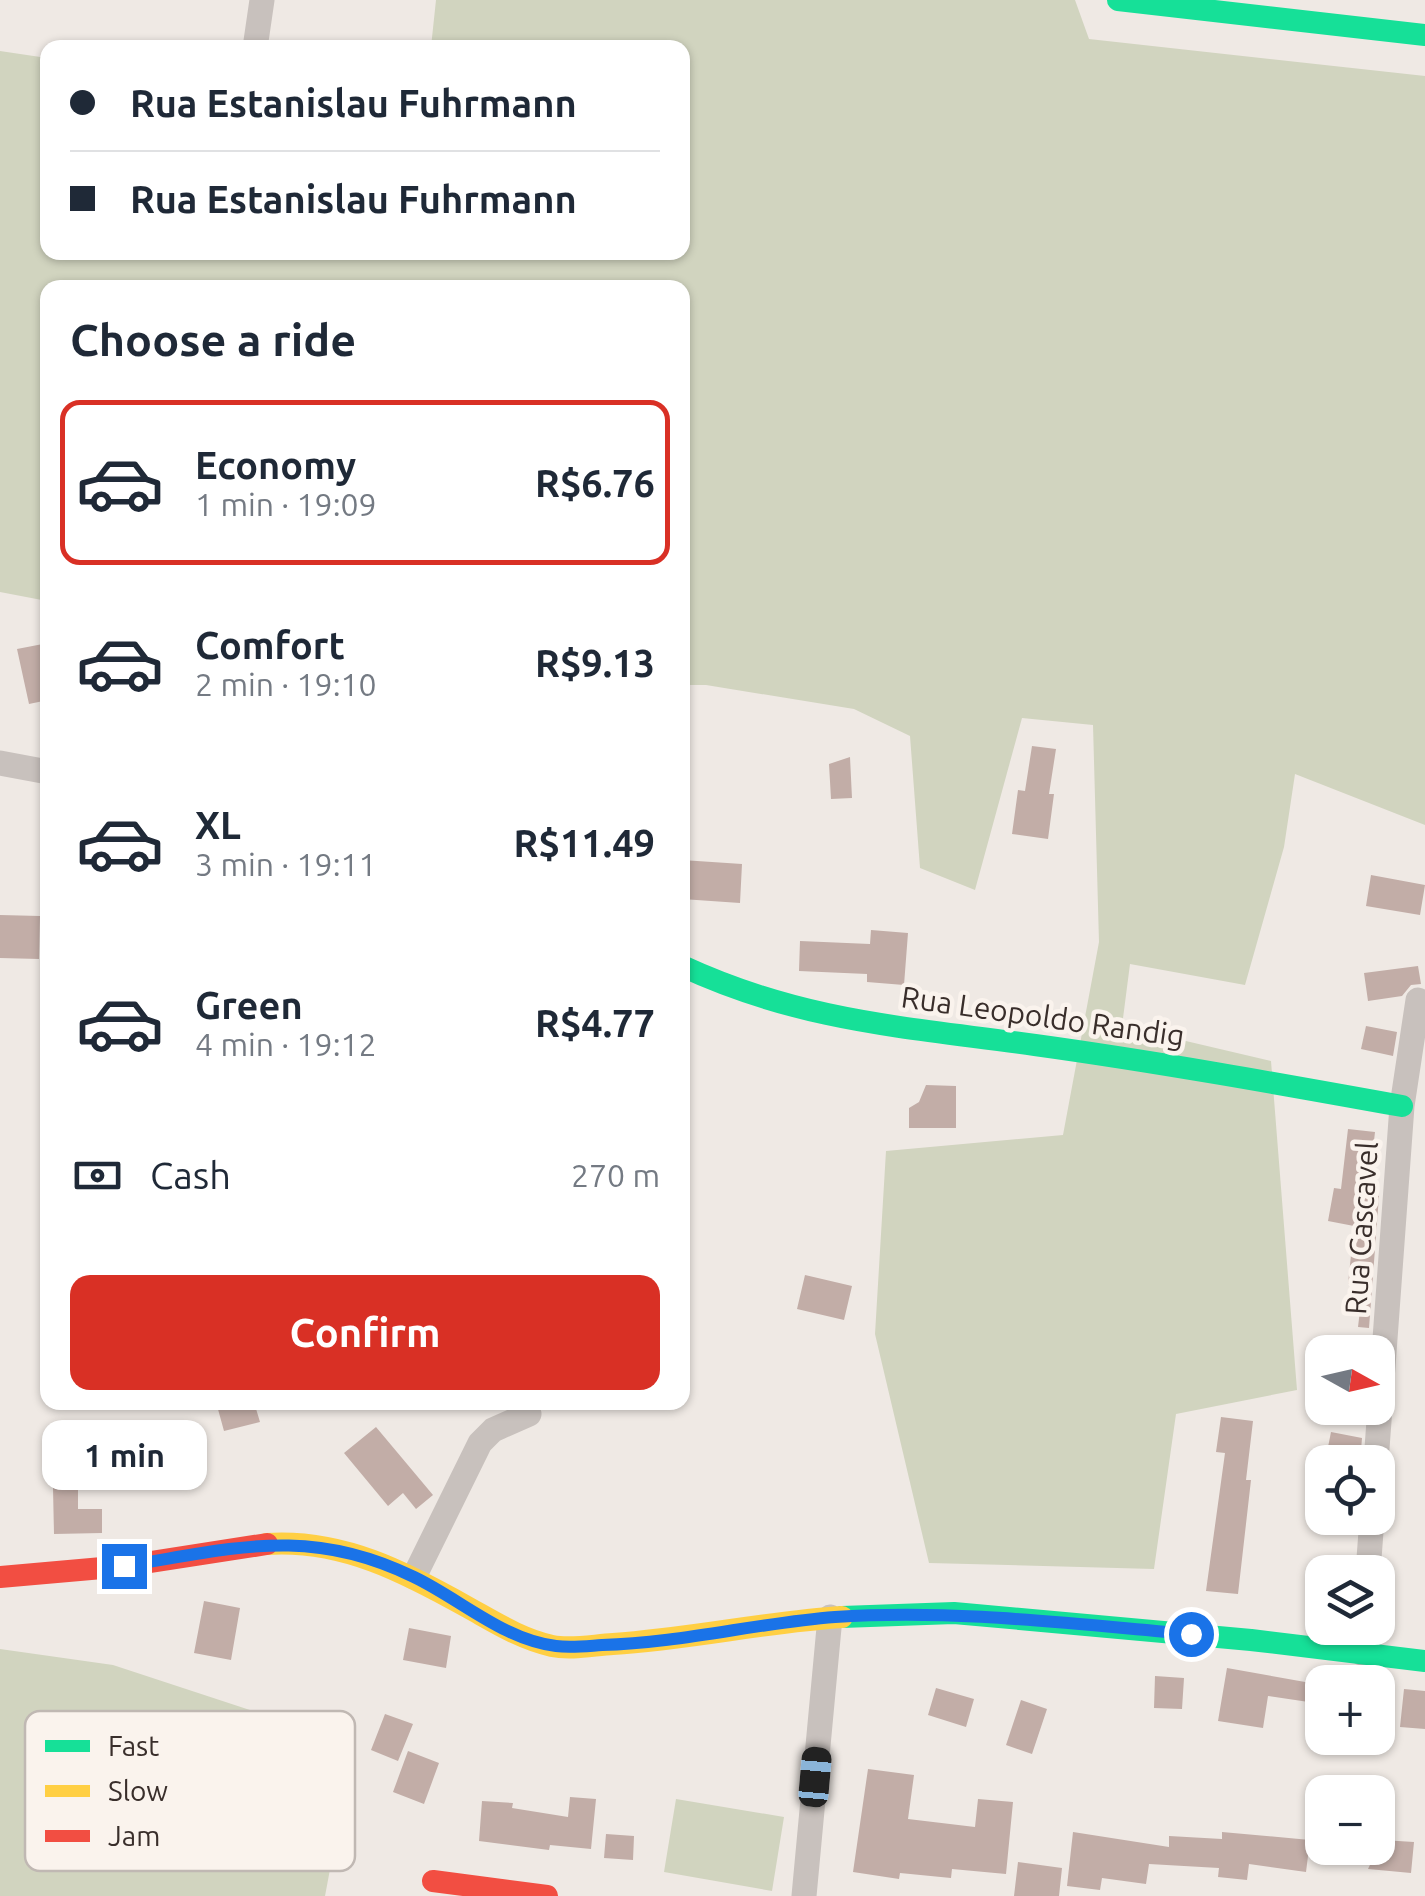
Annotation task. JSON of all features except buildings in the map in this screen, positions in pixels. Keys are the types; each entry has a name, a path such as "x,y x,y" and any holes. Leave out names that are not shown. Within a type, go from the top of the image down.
{"street":[{"path":"256,40 262,0"},
{"path":"1118,0 1425,35"},
{"path":"0,763 40,770"},
{"name":"Rua Leopoldo Randig","path":"690,970 748,997 833,1020 1032,1044 1402,1106"},
{"name":"Rua Cascavel","path":"1377,1445 1402,1106 1418,1000"},
{"path":"414,1577 480,1443 493,1430 529,1414"},
{"path":"0,1576 124,1566 271,1544 319,1545 370,1558 414,1577 521,1637 556,1646 662,1641 830,1618 954,1613 1251,1640 1305,1640"},
{"path":"804,1896 830,1618"},
{"path":"1377,1645 1425,1661"},
{"path":"433,1882 547,1896"}],"green space":[{"path":"436,0 1075,0 1089,39 1425,76 1425,825 1295,774 1284,847 1245,985 1130,964 1122,1026 1271,1061 1297,1390 1176,1414 1154,1569 929,1563 875,1334 886,1151 1063,1135 1099,942 1093,725 1022,718 975,890 920,868 910,736 854,709 690,685 690,280 40,280 40,600 0,592 0,51 40,57 40,260 690,260 690,40 432,40"},
{"path":"0,1649 113,1665 253,1711 25,1711 25,1871 330,1871 325,1896 0,1896"},
{"path":"676,1799 784,1817 772,1891 664,1872"}],"traffic: fast":[{"path":"1118,0 1425,35"},
{"path":"690,969 770,999 855,1020 1127,1059 1402,1106"},
{"path":"842,1617 954,1613 1251,1640 1425,1661"}],"traffic: slow":[{"path":"267,1544 321,1547 372,1561 421,1582 519,1635 559,1647 642,1642 842,1617"}],"traffic: jam":[{"path":"0,1577 125,1566 267,1544"},
{"path":"433,1881 547,1896"}],"route":[{"path":"124,1566 271,1544 319,1545 370,1558 414,1577 521,1637 556,1646 662,1641 794,1620 898,1613 954,1613 1191,1634"}]}
